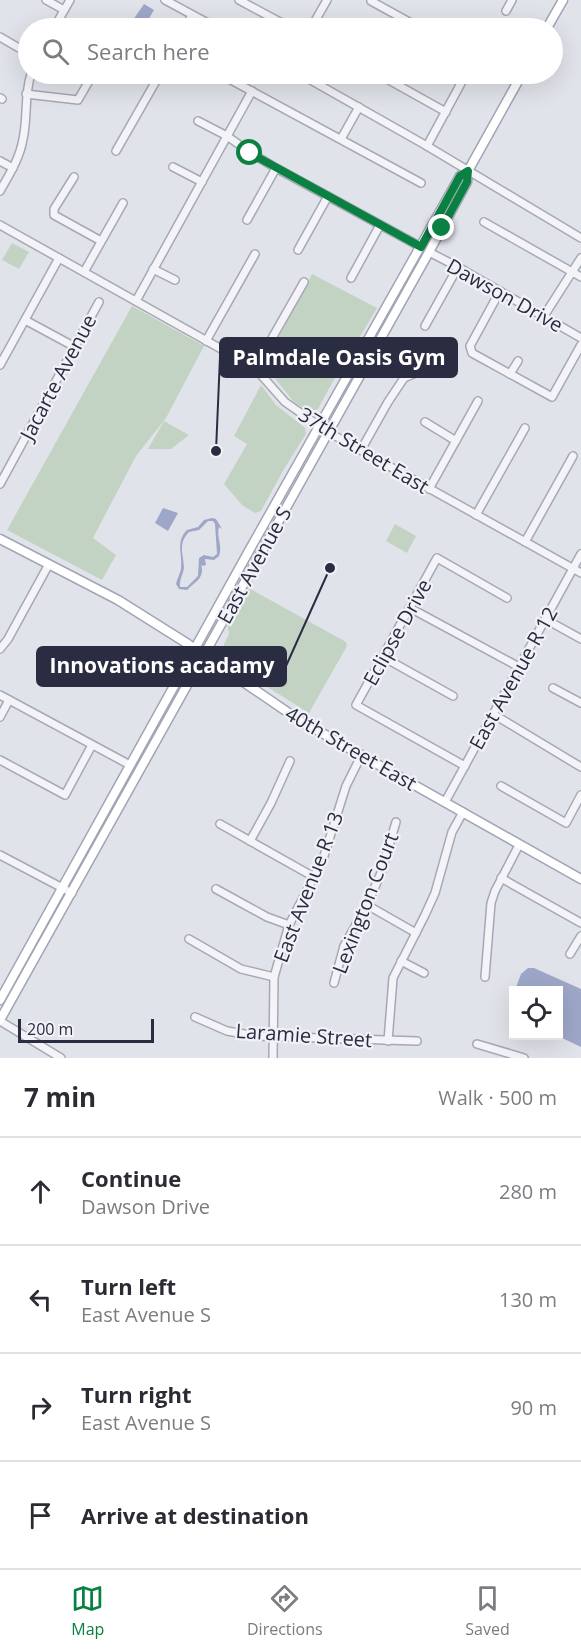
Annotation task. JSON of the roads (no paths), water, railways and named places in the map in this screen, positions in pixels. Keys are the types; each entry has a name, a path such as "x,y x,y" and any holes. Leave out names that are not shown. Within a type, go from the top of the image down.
{"main road":[{"path":"553,18 563,0"},
{"name":"East Avenue S","path":"0,1020 429,252 467,182 468,171 516,84"},
{"name":"East Avenue S","path":"0,1000 460,176 468,171"},
{"name":"40th Street East","path":"0,539 118,600 299,720 581,879"}],"street":[{"path":"46,0 64,10"},
{"path":"60,18 70,0"},
{"path":"165,0 198,18"},
{"path":"239,0 272,18"},
{"path":"317,18 327,0"},
{"path":"506,11 512,0"},
{"path":"371,1 402,18"},
{"path":"0,37 18,47"},
{"path":"0,191 13,168 23,140 28,84"},
{"path":"26,94 78,100 87,84"},
{"path":"116,151 154,84"},
{"path":"239,84 421,183"},
{"path":"318,84 581,238"},
{"path":"396,84 446,112"},
{"path":"427,146 461,84"},
{"path":"136,301 252,91"},
{"path":"341,139 358,107"},
{"path":"198,121 227,136 276,168 421,247"},
{"path":"0,161 13,168"},
{"path":"173,166 202,182"},
{"path":"247,220 276,168"},
{"path":"74,177 53,213 101,241"},
{"path":"298,250 328,196"},
{"path":"84,272 123,203"},
{"path":"484,222 581,277"},
{"name":"37th Street East","path":"0,225 255,368 285,402 328,432 581,573"},
{"path":"351,278 380,225"},
{"name":"Dawson Drive","path":"429,252 581,338"},
{"path":"206,340 255,254"},
{"path":"0,365 59,258"},
{"path":"544,316 581,258"},
{"path":"426,326 458,267"},
{"path":"153,269 175,280"},
{"path":"255,368 304,282"},
{"path":"500,291 470,346 472,353 552,397 581,345"},
{"name":"Jacarte Avenue","path":"0,484 99,302"},
{"path":"25,320 75,347"},
{"path":"510,374 518,361"},
{"path":"361,450 388,402 405,378 423,370"},
{"path":"429,489 478,401"},
{"path":"425,422 456,441"},
{"path":"476,515 525,428"},
{"path":"525,542 573,456"},
{"name":"East Avenue R 12","path":"445,802 581,554"},
{"name":"Eclipse Drive","path":"465,766 356,705 437,558 507,598"},
{"path":"0,649 8,639 49,564"},
{"path":"410,609 519,667"},
{"path":"545,619 581,639"},
{"path":"383,657 453,696"},
{"path":"553,688 581,703"},
{"path":"0,695 130,765"},
{"path":"0,717 9,700"},
{"path":"494,714 581,767"},
{"path":"0,760 65,795 92,744"},
{"name":"East Avenue R 13","path":"273,1058 274,977 289,925 323,859 346,786 361,756"},
{"path":"250,841 290,762"},
{"path":"501,786 566,823 581,795"},
{"path":"388,1041 393,978 435,893 452,832 463,812"},
{"name":"Lexington Court","path":"334,983 344,946 367,905 381,873 396,822"},
{"path":"220,824 314,877"},
{"path":"485,976 491,903 501,878 519,845"},
{"path":"0,855 72,893"},
{"path":"501,878 581,923"},
{"path":"216,889 267,917 289,925"},
{"path":"367,905 416,933"},
{"path":"570,954 581,936"},
{"path":"189,939 241,969 274,977"},
{"path":"400,961 424,973"},
{"name":"Laramie Street","path":"195,1017 227,1031 256,1036 417,1041"},
{"path":"0,1020 61,1058"},
{"path":"477,1044 524,1058"}],"water":[{"path":"144,4 154,10 149,18 134,18"},
{"path":"163,508 178,513 168,531 155,523"},
{"path":"216,519 222,529 219,527 219,556 214,560 205,559 206,565 201,564 202,573 199,579 187,590 179,589 176,584 181,569 181,539 187,530 198,527 204,520","holes":["208,521 213,521 217,554 213,557 204,555 199,558 198,576 187,587 180,587 184,568 182,545 185,536 189,532 199,530"]},
{"path":"528,968 534,968 581,989 581,1047 563,1038 563,986 516,986 521,974"}],"place":[{"name":"Palmdale Oasis Gym","path":"216,451"},
{"name":"Innovations acadamy","path":"330,568"}]}
